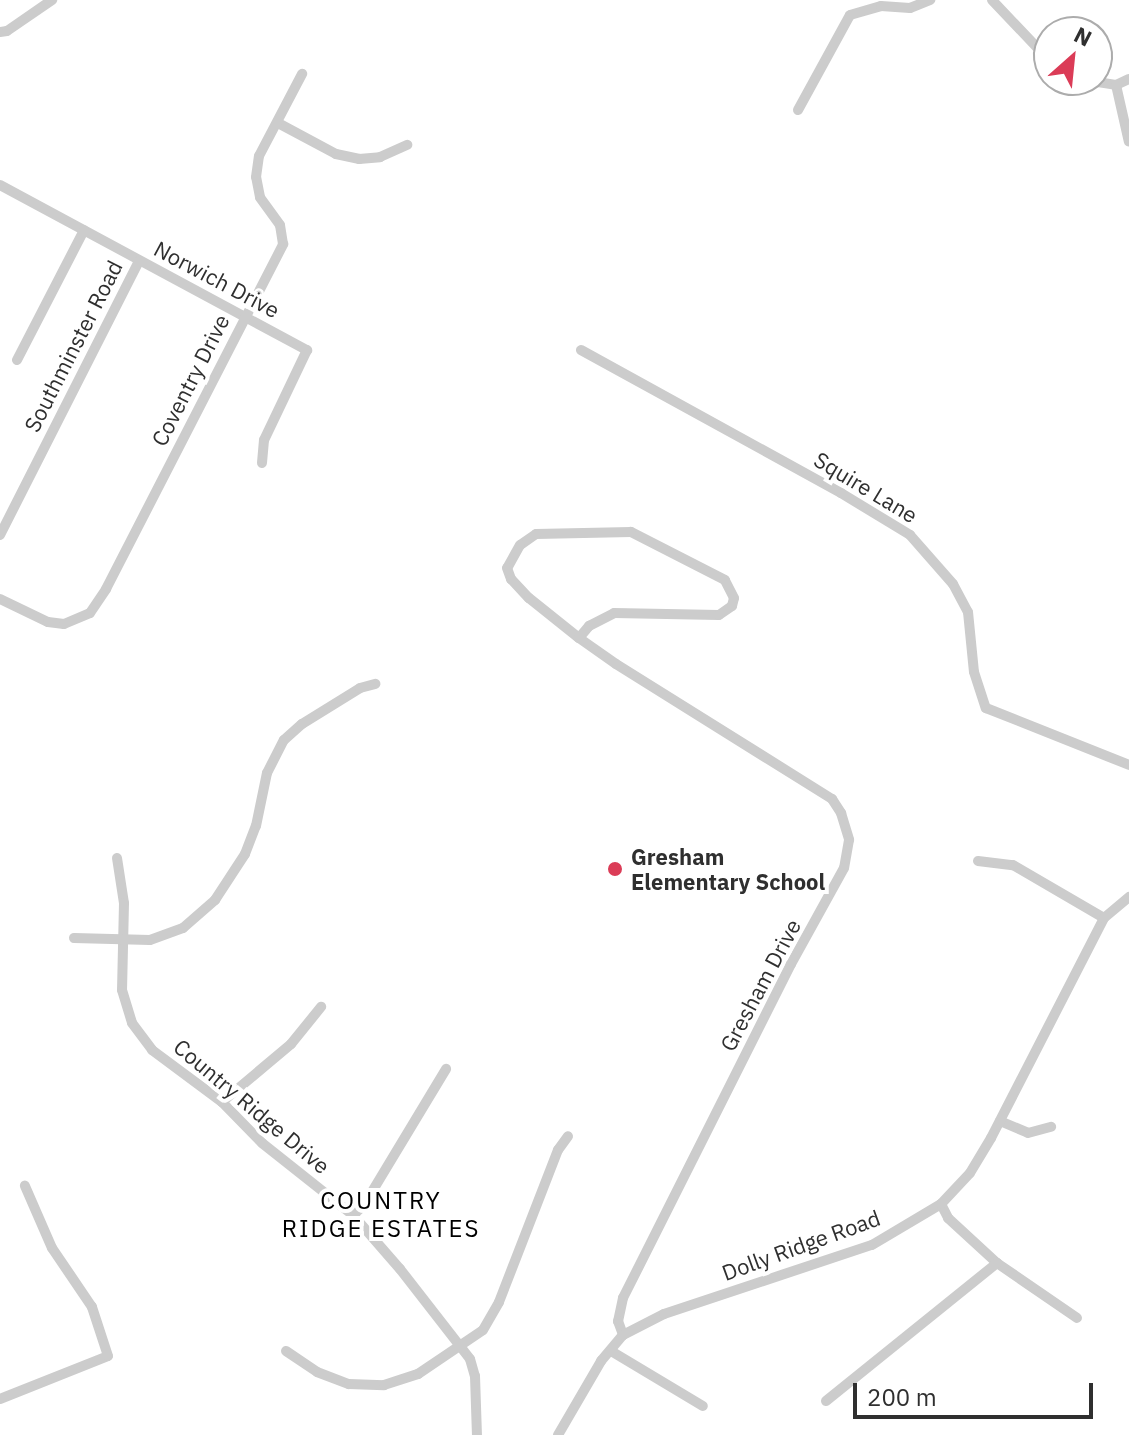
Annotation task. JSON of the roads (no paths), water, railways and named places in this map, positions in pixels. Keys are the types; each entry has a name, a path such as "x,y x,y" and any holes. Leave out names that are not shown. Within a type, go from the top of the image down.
{"street":[{"path":"0,32 7,31 52,0"},
{"path":"798,110 850,15 881,6 910,8 930,0"},
{"path":"992,0 1033,43"},
{"name":"Coventry Drive","path":"0,599 48,622 64,624 90,613 106,589 283,244 280,225 260,197 256,177 259,156 302,74"},
{"path":"1113,85 1129,79"},
{"path":"1116,85 1129,142"},
{"path":"278,123 336,154 359,159 380,157 407,145"},
{"name":"Norwich Drive","path":"0,185 307,350 264,440 262,463"},
{"path":"17,360 84,230"},
{"name":"Southminster Road","path":"0,535 139,261"},
{"name":"Squire Lane","path":"581,350 841,493 910,535 953,584 968,612 974,672 986,708 1129,765"},
{"name":"Gresham Drive","path":"579,638 589,626 614,613 719,615 732,606 731,588 725,580 631,532 536,534 520,545 507,568 511,579 529,598 579,638 658,693 814,785 832,799 841,813 849,840 844,868 623,1298 618,1321 623,1335"},
{"path":"74,938 150,940 172,934 215,900 245,854 256,826 267,773 284,740 302,724 360,688 375,684"},
{"name":"Country Ridge Drive","path":"117,858 124,903 122,990 132,1023 152,1050 222,1102 262,1143 353,1215 470,1359 475,1376 477,1435"},
{"path":"978,861 1013,865 1104,918"},
{"name":"Dolly Ridge Road","path":"558,1435 601,1361 623,1335 664,1314 872,1245 941,1204 970,1173 1000,1121 1104,918 1129,897"},
{"path":"222,1102 291,1044 321,1007"},
{"path":"353,1215 364,1205 446,1069"},
{"path":"1000,1121 1028,1133 1051,1127"},
{"path":"286,1351 317,1372 349,1384 384,1385 418,1374 483,1330 499,1302 558,1150 568,1136"},
{"path":"0,1399 108,1356 92,1307 52,1248 25,1186"},
{"path":"941,1204 948,1218 997,1263 1077,1318"},
{"path":"826,1401 997,1263"},
{"path":"611,1351 703,1406"}],"place":[{"name":"Gresham Elementary School","path":"615,869"}],"district":[{"name":"COUNTRY RIDGE ESTATES","path":"381,1215"}]}
